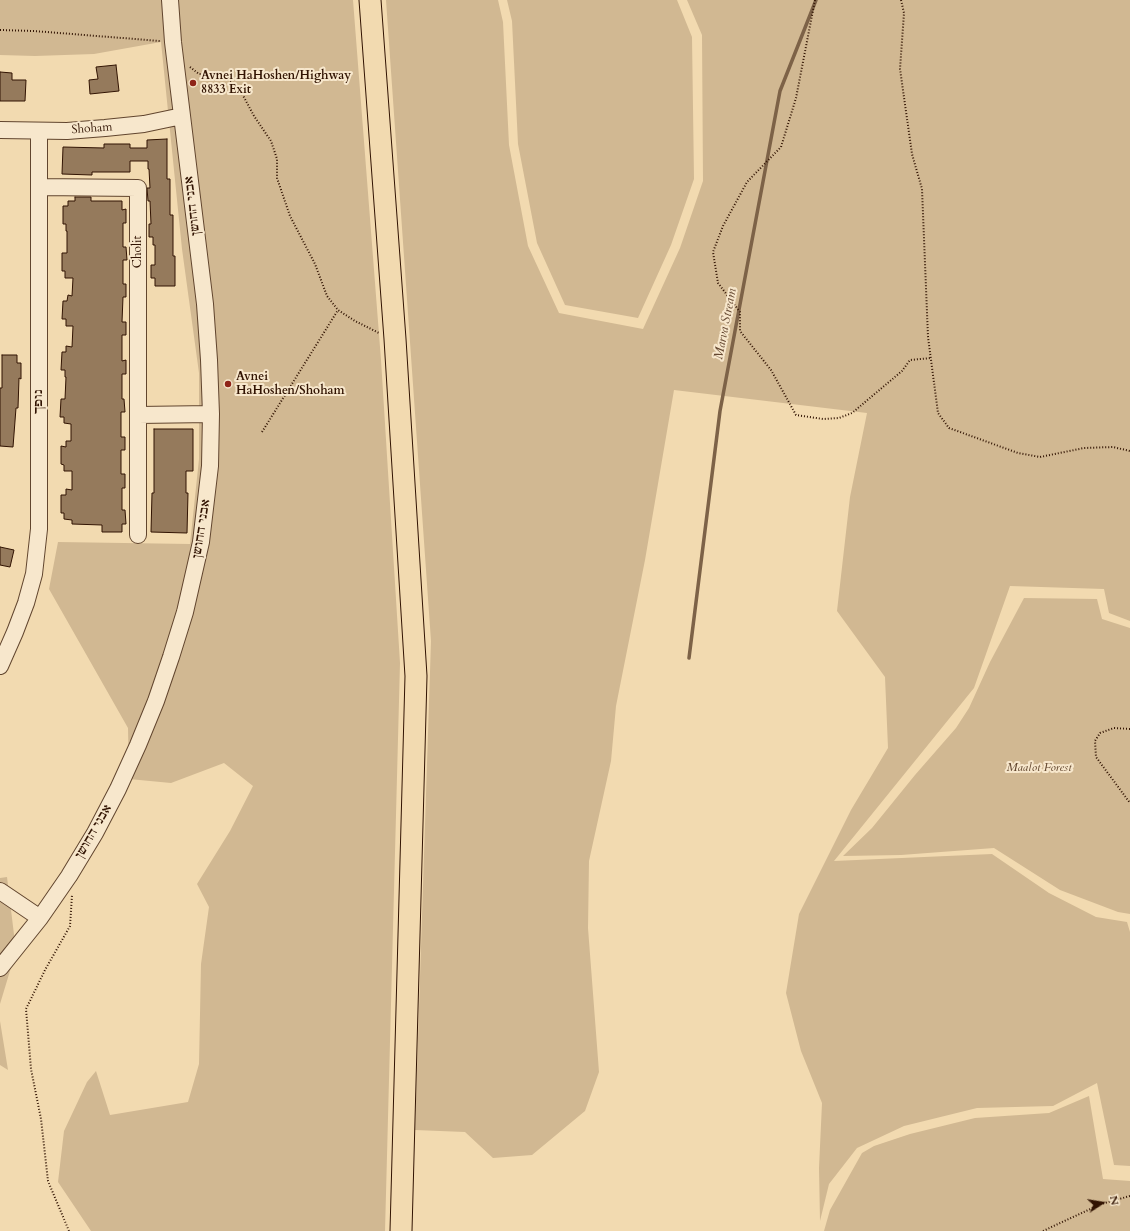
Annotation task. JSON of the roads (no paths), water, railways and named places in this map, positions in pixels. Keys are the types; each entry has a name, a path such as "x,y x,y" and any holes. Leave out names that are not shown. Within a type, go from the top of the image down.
{"main road":[{"path":"370,0 395,339 416,676 401,1231"}],"street":[{"name":"אבני החושן","path":"0,968 40,918 69,876 118,789 156,701 171,657 185,612 201,542 208,486 211,414 207,325 173,42 170,0"},
{"name":"Shoham","path":"0,130 39,131 105,128 144,124 182,116"},
{"name":"נופך","path":"0,666 26,603 34,574 39,529 39,131"},
{"name":"Cholit","path":"39,186 138,188 138,534"},
{"path":"138,415 211,414"},
{"path":"0,891 40,918"}],"waterway":[{"name":"Marva Stream","path":"689,658 720,411 780,91 816,0"}],"place":[{"name":"Avnei HaHoshen/Highway 8833 Exit","path":"193,83"},
{"name":"Avnei HaHoshen/Shoham","path":"228,384"}],"park label":[{"name":"Maalot Forest","path":"1039,768"}]}
